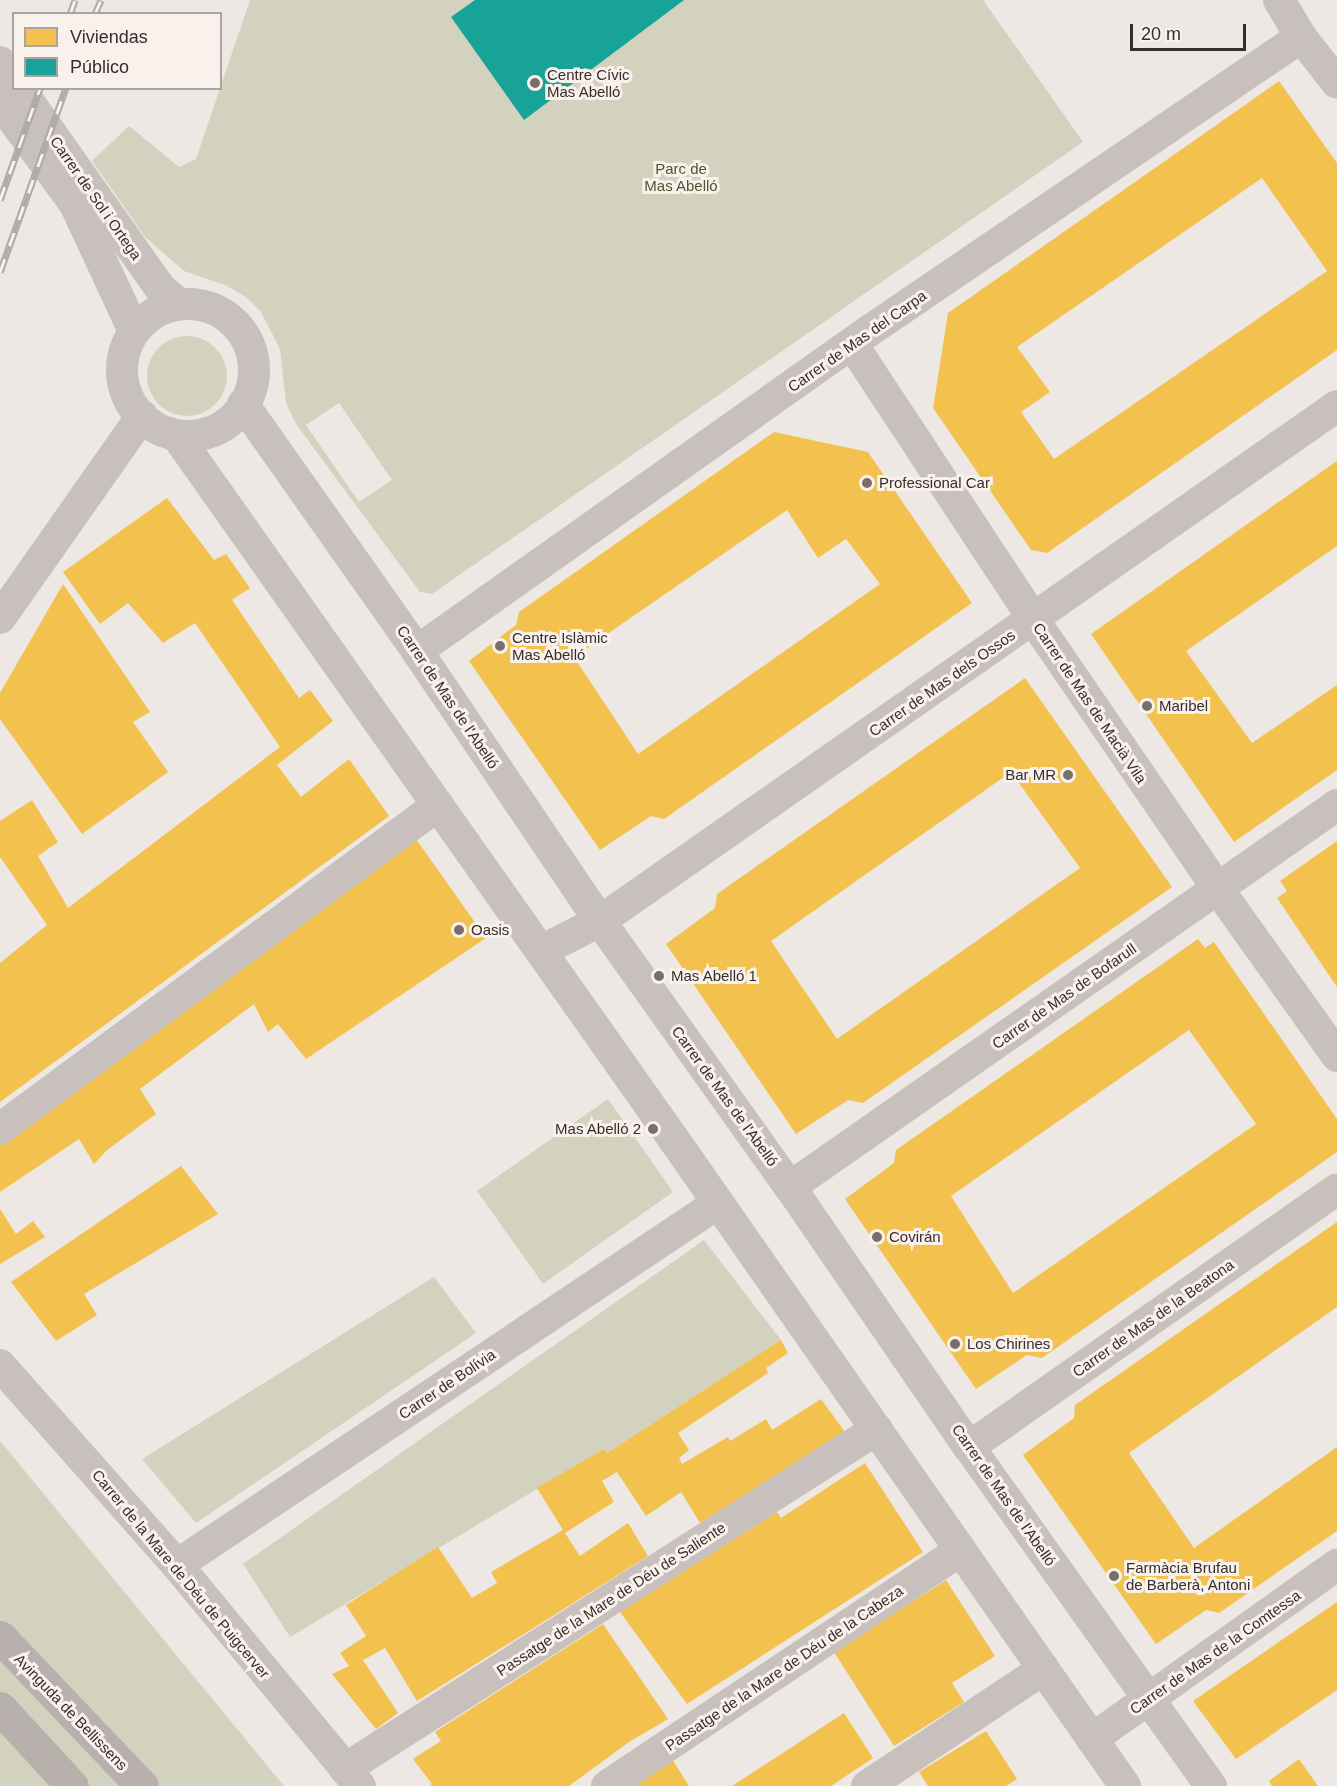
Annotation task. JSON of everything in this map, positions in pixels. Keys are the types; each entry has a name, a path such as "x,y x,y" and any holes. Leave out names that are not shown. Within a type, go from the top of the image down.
{"main road":[{"name":"Avinguda de Bellissens","path":"0,1637 142,1786"},
{"path":"0,1708 72,1786"}],"street":[{"path":"1279,0 1301,37 1337,83"},
{"name":"Carrer de Mas del Carpa","path":"417,651 852,344 1301,37"},
{"path":"0,62 12,78"},
{"name":"Carrer de Sol i Ortega","path":"19,90 160,288 179,304"},
{"name":"Carrer de Sol i Ortega","path":"0,102 75,204 134,331"},
{"path":"179,304 194,304 216,310 238,326 252,351 254,375 250,394 227,423 200,435 177,436 158,429 135,410 124,389 121,372 124,349 134,331 157,311 179,304"},
{"name":"Carrer de Mas de Macià Vila","path":"852,344 1033,619 1218,889 1337,1056"},
{"name":"Carrer de Mas de l'Abelló","path":"243,404 417,651 600,921 790,1187 969,1447 1211,1786"},
{"name":"Carrer de Mas dels Ossos","path":"541,951 600,921 1337,406"},
{"path":"0,618 142,416"},
{"path":"177,436 718,1203 1125,1786"},
{"path":"0,1129 438,805"},
{"name":"Carrer de Mas de Bofarull","path":"790,1187 1337,805"},
{"name":"Carrer de Mas de la Beatona","path":"969,1447 1337,1189"},
{"name":"Carrer de Bolívia","path":"177,1565 718,1203"},
{"name":"Carrer de la Mare de Déu de Puigcerver","path":"0,1365 177,1565 352,1777"},
{"name":"Passatge de la Mare de Déu de Saliente","path":"352,1777 877,1430"},
{"name":"Passatge de la Mare de Déu de la Cabeza","path":"607,1786 961,1550"},
{"name":"Carrer de Mas de la Comtessa","path":"1092,1739 1337,1565"},
{"path":"867,1786 1044,1669"}],"green space":[{"name":"Parc de Mas Abelló","path":"250,0 983,0 1083,142 432,594 420,592 296,424 286,403 280,349 261,312 246,297 225,285 184,271 145,237 92,161 129,126 179,167 196,159 219,90 222,90 222,82","holes":["339,403 392,480 359,502 306,425"]},
{"path":"179,336 195,336 216,347 227,368 227,384 216,405 195,416 179,416 165,410 153,398 147,384 147,368 153,354 165,342"},
{"path":"608,1099 673,1192 543,1284 477,1191"},
{"path":"704,1240 781,1340 607,1453 604,1449 290,1637 243,1564"},
{"path":"434,1277 476,1333 196,1523 142,1459"},
{"path":"1,1442 284,1786 0,1786"}],"building: Viviendas":[{"path":"1279,81 1337,163 1337,350 1047,553 1031,550 933,408 948,313","holes":["1262,178 1327,271 1054,459 1021,412 1050,392 1017,347"]},
{"path":"774,432 868,452 972,603 664,819 651,816 600,850 469,661 516,625 519,612","holes":["787,510 818,558 846,539 880,584 638,754 574,657"]},
{"path":"1337,461 1337,546 1186,651 1252,743 1337,685 1337,770 1234,842 1091,634"},
{"path":"167,498 214,560 226,554 250,588 232,600 299,698 310,690 333,721 277,765 301,797 349,759 389,816 0,1102 0,963 47,925 0,857 0,821 32,800 58,842 38,856 68,908 280,747 195,623 163,643 128,603 100,624 63,572"},
{"path":"63,584 150,712 133,722 168,772 82,834 0,719 0,693"},
{"path":"1025,678 1172,887 863,1103 848,1100 796,1134 666,944 715,908 717,894","holes":["1011,772 1080,868 837,1039 771,941"]},
{"path":"416,839 486,938 306,1059 278,1024 268,1032 254,1004 140,1089 156,1114 107,1150 94,1164 79,1139 0,1192 0,1144"},
{"path":"1337,841 1337,987 1277,898 1287,891 1280,881"},
{"path":"1198,939 1205,948 1214,942 1337,1119 1337,1152 1042,1358 1027,1355 976,1389 845,1199 894,1163 896,1150","holes":["1189,1030 1256,1124 1013,1293 951,1196"]},
{"path":"181,1166 218,1214 84,1294 97,1315 56,1341 11,1282"},
{"path":"0,1209 16,1234 33,1221 45,1237 0,1264"},
{"path":"1337,1222 1337,1307 1129,1453 1194,1548 1337,1447 1337,1531 1219,1613 1206,1610 1156,1644 1023,1455 1074,1418 1075,1405"},
{"path":"781,1340 788,1353 766,1368 768,1373 678,1433 689,1450 679,1458 682,1464 728,1437 730,1441 766,1419 772,1430 821,1399 845,1432 700,1523 681,1492 646,1516 617,1472 602,1481 614,1502 565,1533 580,1556 628,1523 648,1556 417,1701 385,1648 363,1660 398,1713 376,1729 332,1674 349,1666 340,1653 366,1636 346,1605 438,1547 472,1598 497,1583 491,1572 563,1530 537,1488 604,1449 607,1453"},
{"path":"865,1463 923,1552 687,1704 620,1612 777,1512 781,1518"},
{"path":"946,1580 995,1656 952,1683 964,1702 894,1746 834,1652"},
{"path":"1337,1602 1337,1690 1236,1759 1193,1701"},
{"path":"603,1624 668,1719 629,1742 569,1786 429,1786 432,1784 413,1759 441,1741 435,1732"},
{"path":"844,1713 873,1758 831,1786 732,1786"},
{"path":"986,1731 1017,1779 1006,1786 928,1786 919,1772"},
{"path":"672,1759 689,1786 631,1786"},
{"path":"1299,1759 1318,1786 1272,1786 1269,1781"}],"building: Público":[{"name":"Centre Cívic Mas Abelló","path":"475,0 684,0 524,120 451,17"}],"railway":[{"path":"71,12 75,0"},
{"path":"96,12 101,0"},
{"path":"0,200 39,90"},
{"path":"0,272 65,90"}],"place":[{"name":"Centre Cívic Mas Abelló","path":"535,83"},
{"name":"Professional Car","path":"867,483"},
{"name":"Centre Islàmic Mas Abelló","path":"500,646"},
{"name":"Maribel","path":"1147,706"},
{"name":"Bar MR","path":"1068,775"},
{"name":"Oasis","path":"459,930"},
{"name":"Mas Abelló 1","path":"659,976"},
{"name":"Mas Abelló 2","path":"653,1129"},
{"name":"Covirán","path":"877,1237"},
{"name":"Los Chirines","path":"955,1344"},
{"name":"Farmàcia Brufau de Barberà, Antoni","path":"1114,1576"}]}
